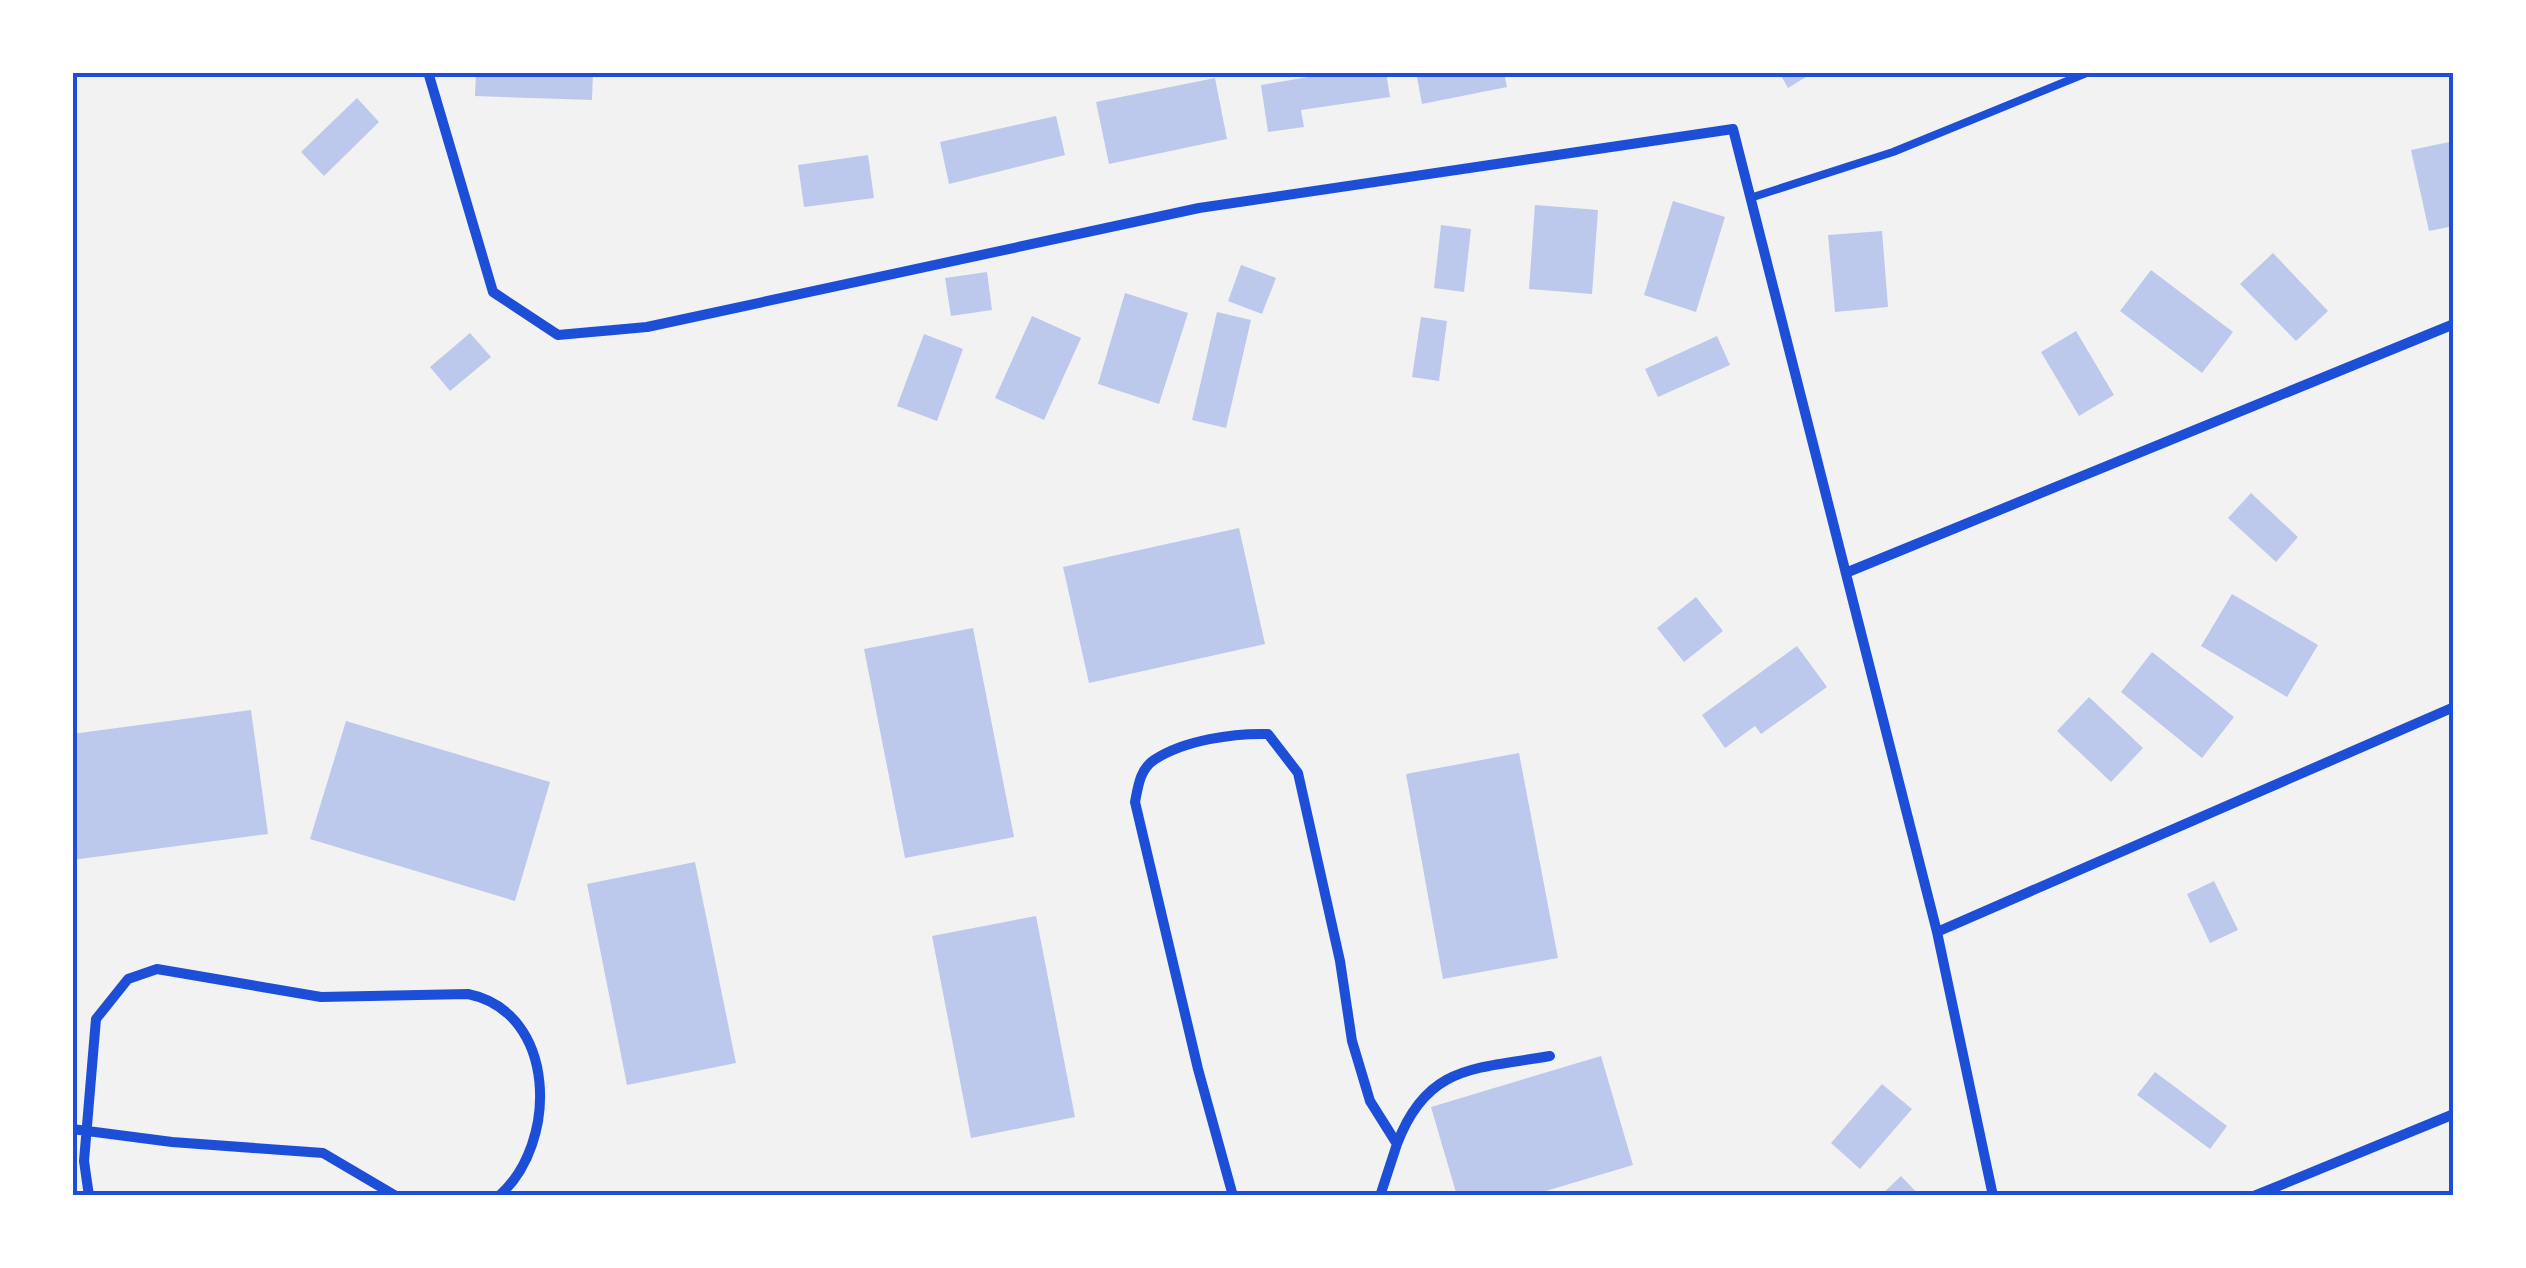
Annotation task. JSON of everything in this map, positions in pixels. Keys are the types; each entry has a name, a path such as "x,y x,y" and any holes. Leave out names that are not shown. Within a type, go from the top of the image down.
{"street":[{"path":"428,72 494,292 558,336 646,327 1199,208 1733,129 1937,932 1993,1196"},
{"path":"1848,572 2454,324"},
{"path":"1937,932 2454,708"},
{"path":"1234,1196 1198,1068 1135,802 1140,777 1152,761 1183,748 1242,733 1268,734 1298,772 1340,962 1352,1041 1370,1101 1397,1144"},
{"path":"89,1196 84,1161 96,1018 128,979 157,969 321,997 468,994 486,998 513,1022 527,1043 543,1092 541,1128 534,1145 526,1162 499,1196"},
{"path":"1380,1196 1397,1144 1420,1098 1438,1080 1550,1056"},
{"path":"2254,1196 2454,1114"},
{"path":"72,1129 88,1128 172,1142 323,1154 396,1196"}],"lane":[{"path":"1750,198 1893,152 2089,72"}],"building":[{"path":"476,72 593,72 592,100 475,96"},
{"path":"1338,72 1386,72 1390,97 1301,110 1304,127 1268,132 1261,85"},
{"path":"1416,72 1504,72 1507,87 1422,104"},
{"path":"1779,72 1814,72 1788,88"},
{"path":"1215,78 1227,139 1109,164 1096,102"},
{"path":"357,98 379,122 324,176 301,152"},
{"path":"1056,116 1065,155 949,184 940,142"},
{"path":"2454,141 2454,226 2429,231 2411,150"},
{"path":"868,155 874,198 804,207 798,165"},
{"path":"1673,201 1725,217 1696,312 1644,295"},
{"path":"1535,205 1598,210 1592,294 1529,289"},
{"path":"1441,225 1471,229 1464,292 1434,288"},
{"path":"1882,231 1888,307 1835,312 1828,235"},
{"path":"2273,253 2328,311 2296,341 2240,284"},
{"path":"1241,265 1276,278 1262,314 1228,301"},
{"path":"2151,270 2233,332 2202,373 2120,311"},
{"path":"987,272 992,310 951,316 945,278"},
{"path":"1125,293 1188,313 1159,404 1098,384"},
{"path":"1217,312 1251,320 1226,428 1192,420"},
{"path":"1032,316 1081,338 1044,420 995,398"},
{"path":"1421,317 1447,321 1439,381 1412,377"},
{"path":"2076,331 2114,395 2079,416 2041,352"},
{"path":"470,333 491,357 450,391 430,367"},
{"path":"924,334 963,349 937,421 897,406"},
{"path":"1717,336 1730,365 1658,397 1645,369"},
{"path":"2251,493 2298,537 2276,562 2228,518"},
{"path":"1239,528 1265,644 1089,683 1063,567"},
{"path":"2232,594 2318,645 2287,697 2201,646"},
{"path":"1696,597 1723,631 1684,662 1657,628"},
{"path":"973,628 1014,837 905,858 864,649"},
{"path":"1797,646 1827,687 1761,734 1755,726 1725,748 1702,715"},
{"path":"2152,652 2234,717 2202,758 2121,692"},
{"path":"2089,697 2143,748 2111,782 2057,731"},
{"path":"251,710 268,834 72,860 72,734"},
{"path":"346,721 550,782 515,901 310,839"},
{"path":"1519,753 1558,958 1443,979 1406,774"},
{"path":"695,862 736,1063 627,1085 587,884"},
{"path":"2214,881 2238,930 2210,943 2187,894"},
{"path":"1036,916 1075,1117 971,1138 932,936"},
{"path":"1601,1056 1633,1165 1529,1196 1457,1196 1431,1107"},
{"path":"2155,1072 2227,1126 2210,1149 2137,1095"},
{"path":"1882,1084 1912,1109 1860,1169 1831,1143"},
{"path":"1901,1176 1920,1196 1880,1196"}]}
